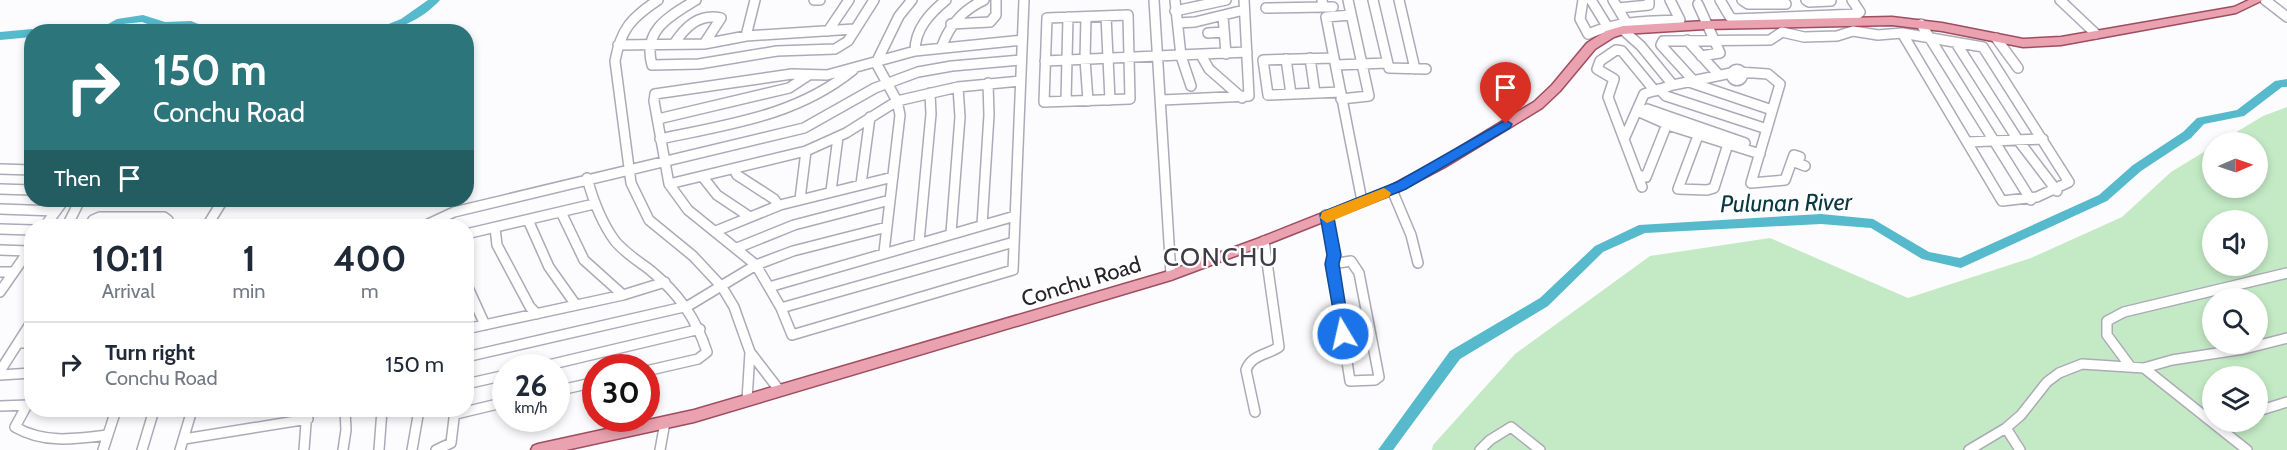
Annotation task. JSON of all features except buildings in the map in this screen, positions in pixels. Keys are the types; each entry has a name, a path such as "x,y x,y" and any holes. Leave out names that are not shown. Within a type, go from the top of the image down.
{"main road":[{"name":"Conchu Road","path":"538,450 664,422 780,391 1171,275 1264,241 1392,190 1441,164 1538,105 1591,46 1627,27 1881,20 1921,24 2035,43 2236,10 2249,2"}],"street":[{"path":"658,0 637,14 627,26 618,45 615,62 631,183 649,220 693,256 722,287 742,325 750,352 747,400"},
{"path":"696,0 668,18 654,32 647,50 652,65 699,64 777,51 835,49 848,41 874,0"},
{"path":"746,36 755,0"},
{"path":"814,0 820,0"},
{"path":"828,31 849,0"},
{"path":"876,63 899,16 912,0"},
{"path":"915,51 914,44 925,21 946,0"},
{"path":"942,46 951,24 968,9 984,0"},
{"path":"951,24 994,20 996,0"},
{"path":"1022,40 942,46 827,75 748,79 729,85 684,92 658,93 654,97 663,161 669,184 688,210 756,265 781,308 792,335 1013,270 1024,0"},
{"path":"1154,0 1162,100 1171,275"},
{"path":"1175,0 1181,56 1191,86"},
{"path":"1175,10 1226,0"},
{"path":"1244,0 1247,52 1246,97"},
{"path":"1348,0 1351,15 1362,64 1369,96 1316,93 1268,95 1263,60 1310,58 1362,64 1387,63"},
{"path":"1373,0 1387,63 1392,70 1426,69"},
{"path":"1399,0 1415,69"},
{"path":"1583,0 1580,19 1586,33 1590,34 1607,26 1627,27 1680,20 1670,0"},
{"path":"1591,0 1607,26"},
{"path":"1613,0 1627,27 1673,85"},
{"path":"1618,8 1638,3 1651,4 1649,0"},
{"path":"1720,0 1731,19 1860,14 1852,0"},
{"path":"1742,0 1748,4 1785,2 1791,18"},
{"path":"1806,0 1809,2 1831,0 1839,15"},
{"path":"2060,0 2096,34"},
{"path":"2265,0 2287,17"},
{"path":"1697,2 1716,39 1720,53 1701,56"},
{"path":"1265,7 1323,4 1333,7"},
{"path":"1178,23 1223,16 1244,10"},
{"path":"1128,15 1130,99 1044,102 1047,18 1106,16 1128,15"},
{"path":"1351,15 1326,17 1362,201"},
{"path":"674,44 686,27 697,19 717,16 721,21 704,44"},
{"path":"1106,16 1110,100"},
{"path":"1223,16 1226,54"},
{"path":"1086,17 1084,59 1088,100"},
{"path":"1066,101 1068,18"},
{"path":"1921,24 2031,200"},
{"path":"618,45 704,44 746,36 854,29"},
{"path":"1772,110 1690,81 1661,45 1663,41 1770,40 1782,32 1804,37 1837,36 1853,31 1878,34 1902,33 1983,47 2069,182 2056,191 2031,200 2002,201 1902,33"},
{"path":"1208,33 1224,33"},
{"path":"1996,38 2018,68"},
{"path":"1687,40 1719,75"},
{"path":"1956,43 2018,140 2056,191"},
{"path":"1642,187 1608,97 1614,79 1597,69 1600,61 1616,50 1622,51 1657,90 1666,96 1767,129"},
{"path":"1045,61 1247,52"},
{"path":"1201,55 1209,69 1246,97"},
{"path":"1310,58 1316,93"},
{"path":"1286,59 1291,94"},
{"path":"474,207 587,178 804,128 885,83 915,73 958,64 1021,60"},
{"path":"876,63 897,101 900,115 884,252"},
{"path":"660,139 779,111 803,103 839,83 854,68"},
{"path":"1625,137 1644,94 1673,85 1735,72 1770,74 1776,77 1780,84 1751,183 1785,180 1796,159 1804,166"},
{"path":"658,119 789,88 809,75"},
{"path":"669,184 806,151 838,136 897,101 958,87 1020,81"},
{"path":"982,225 989,116 988,83"},
{"path":"951,233 960,117 958,87"},
{"path":"919,242 931,114 930,93"},
{"path":"1162,100 1246,97"},
{"path":"1638,108 1667,124 1728,144 1760,151"},
{"path":"1638,108 1760,151"},
{"path":"861,183 870,117"},
{"path":"1638,175 1646,177 1667,124"},
{"path":"1699,133 1678,189 1707,190 1714,188 1728,144"},
{"path":"831,190 838,136"},
{"path":"1967,142 2043,139"},
{"path":"800,200 806,151"},
{"path":"0,169 24,170"},
{"path":"734,169 737,175 774,199 778,205"},
{"path":"702,177 717,195 747,215"},
{"path":"716,231 747,215 778,205 831,190 893,177"},
{"path":"587,178 594,204 620,247 665,282 688,306 700,329 706,352 698,359 660,368"},
{"path":"0,189 24,190"},
{"path":"1392,190 1411,235 1418,263"},
{"path":"737,248 794,225 890,200"},
{"path":"474,232 594,204"},
{"path":"50,219 59,207"},
{"path":"439,219 474,207"},
{"path":"0,209 56,211"},
{"path":"561,212 584,261 623,295"},
{"path":"1326,215 1334,255 1332,264 1350,381 1375,380 1378,377 1359,273 1351,261 1332,264"},
{"path":"769,287 1015,216"},
{"path":"95,219 100,217 168,219"},
{"path":"528,220 549,267 576,305"},
{"path":"474,355 688,306 756,265 793,251 887,227"},
{"path":"495,228 497,245 530,307 537,314"},
{"path":"0,229 24,230"},
{"path":"1255,412 1246,370 1247,364 1252,359 1279,347 1264,241"},
{"path":"781,308 1014,242"},
{"path":"0,250 24,249"},
{"path":"0,292 24,258"},
{"path":"0,272 14,272"},
{"path":"2130,366 2107,335 2107,321 2124,312 2287,273"},
{"path":"474,327 623,295 665,282"},
{"path":"474,301 485,325"},
{"path":"570,360 700,329"},
{"path":"24,334 0,373 24,374"},
{"path":"1969,450 2006,428 2021,415 2047,382 2068,368 2082,364 2144,368 2172,360 2244,349 2287,338"},
{"path":"18,343 24,343"},
{"path":"750,352 780,391"},
{"path":"2144,368 2202,415"},
{"path":"474,382 492,378"},
{"path":"2268,408 2287,402"},
{"path":"0,406 24,405"},
{"path":"474,408 492,405"},
{"path":"24,413 15,427 22,432 50,439 108,435"},
{"path":"103,450 114,417"},
{"path":"142,450 152,417"},
{"path":"190,417 182,445 296,417"},
{"path":"304,450 308,417"},
{"path":"343,450 345,417"},
{"path":"379,450 381,417"},
{"path":"412,450 418,417"},
{"path":"436,450 451,442 455,417"},
{"path":"660,450 664,422"},
{"path":"1480,450 1490,440 1511,427 1540,450"},
{"path":"2006,428 2020,450"},
{"path":"2224,432 2247,450"}],"green space":[{"path":"2287,107 2287,450 1432,450 1433,445 1515,354 1650,256 1770,238 1908,298 2031,258 2122,217 2171,172 2202,153 2202,198 2268,198 2268,132 2237,132 2263,116"}],"waterway":[{"path":"397,24 405,21 435,0"},
{"path":"115,24 143,18 159,24"},
{"path":"0,36 24,34"},
{"name":"Pulunan River","path":"1385,450 1455,355 1544,302 1599,249 1643,228 1821,219 1873,224 1926,256 1961,263 2103,198 2137,168 2187,135 2201,121 2240,113 2279,84 2287,83"}],"slow traffic":[{"path":"1327,218 1326,215 1384,193"}],"district":[{"name":"CONCHU","path":"1221,257"}],"route":[{"path":"1343,334 1332,264 1334,255 1326,215 1402,186 1506,124"}]}
